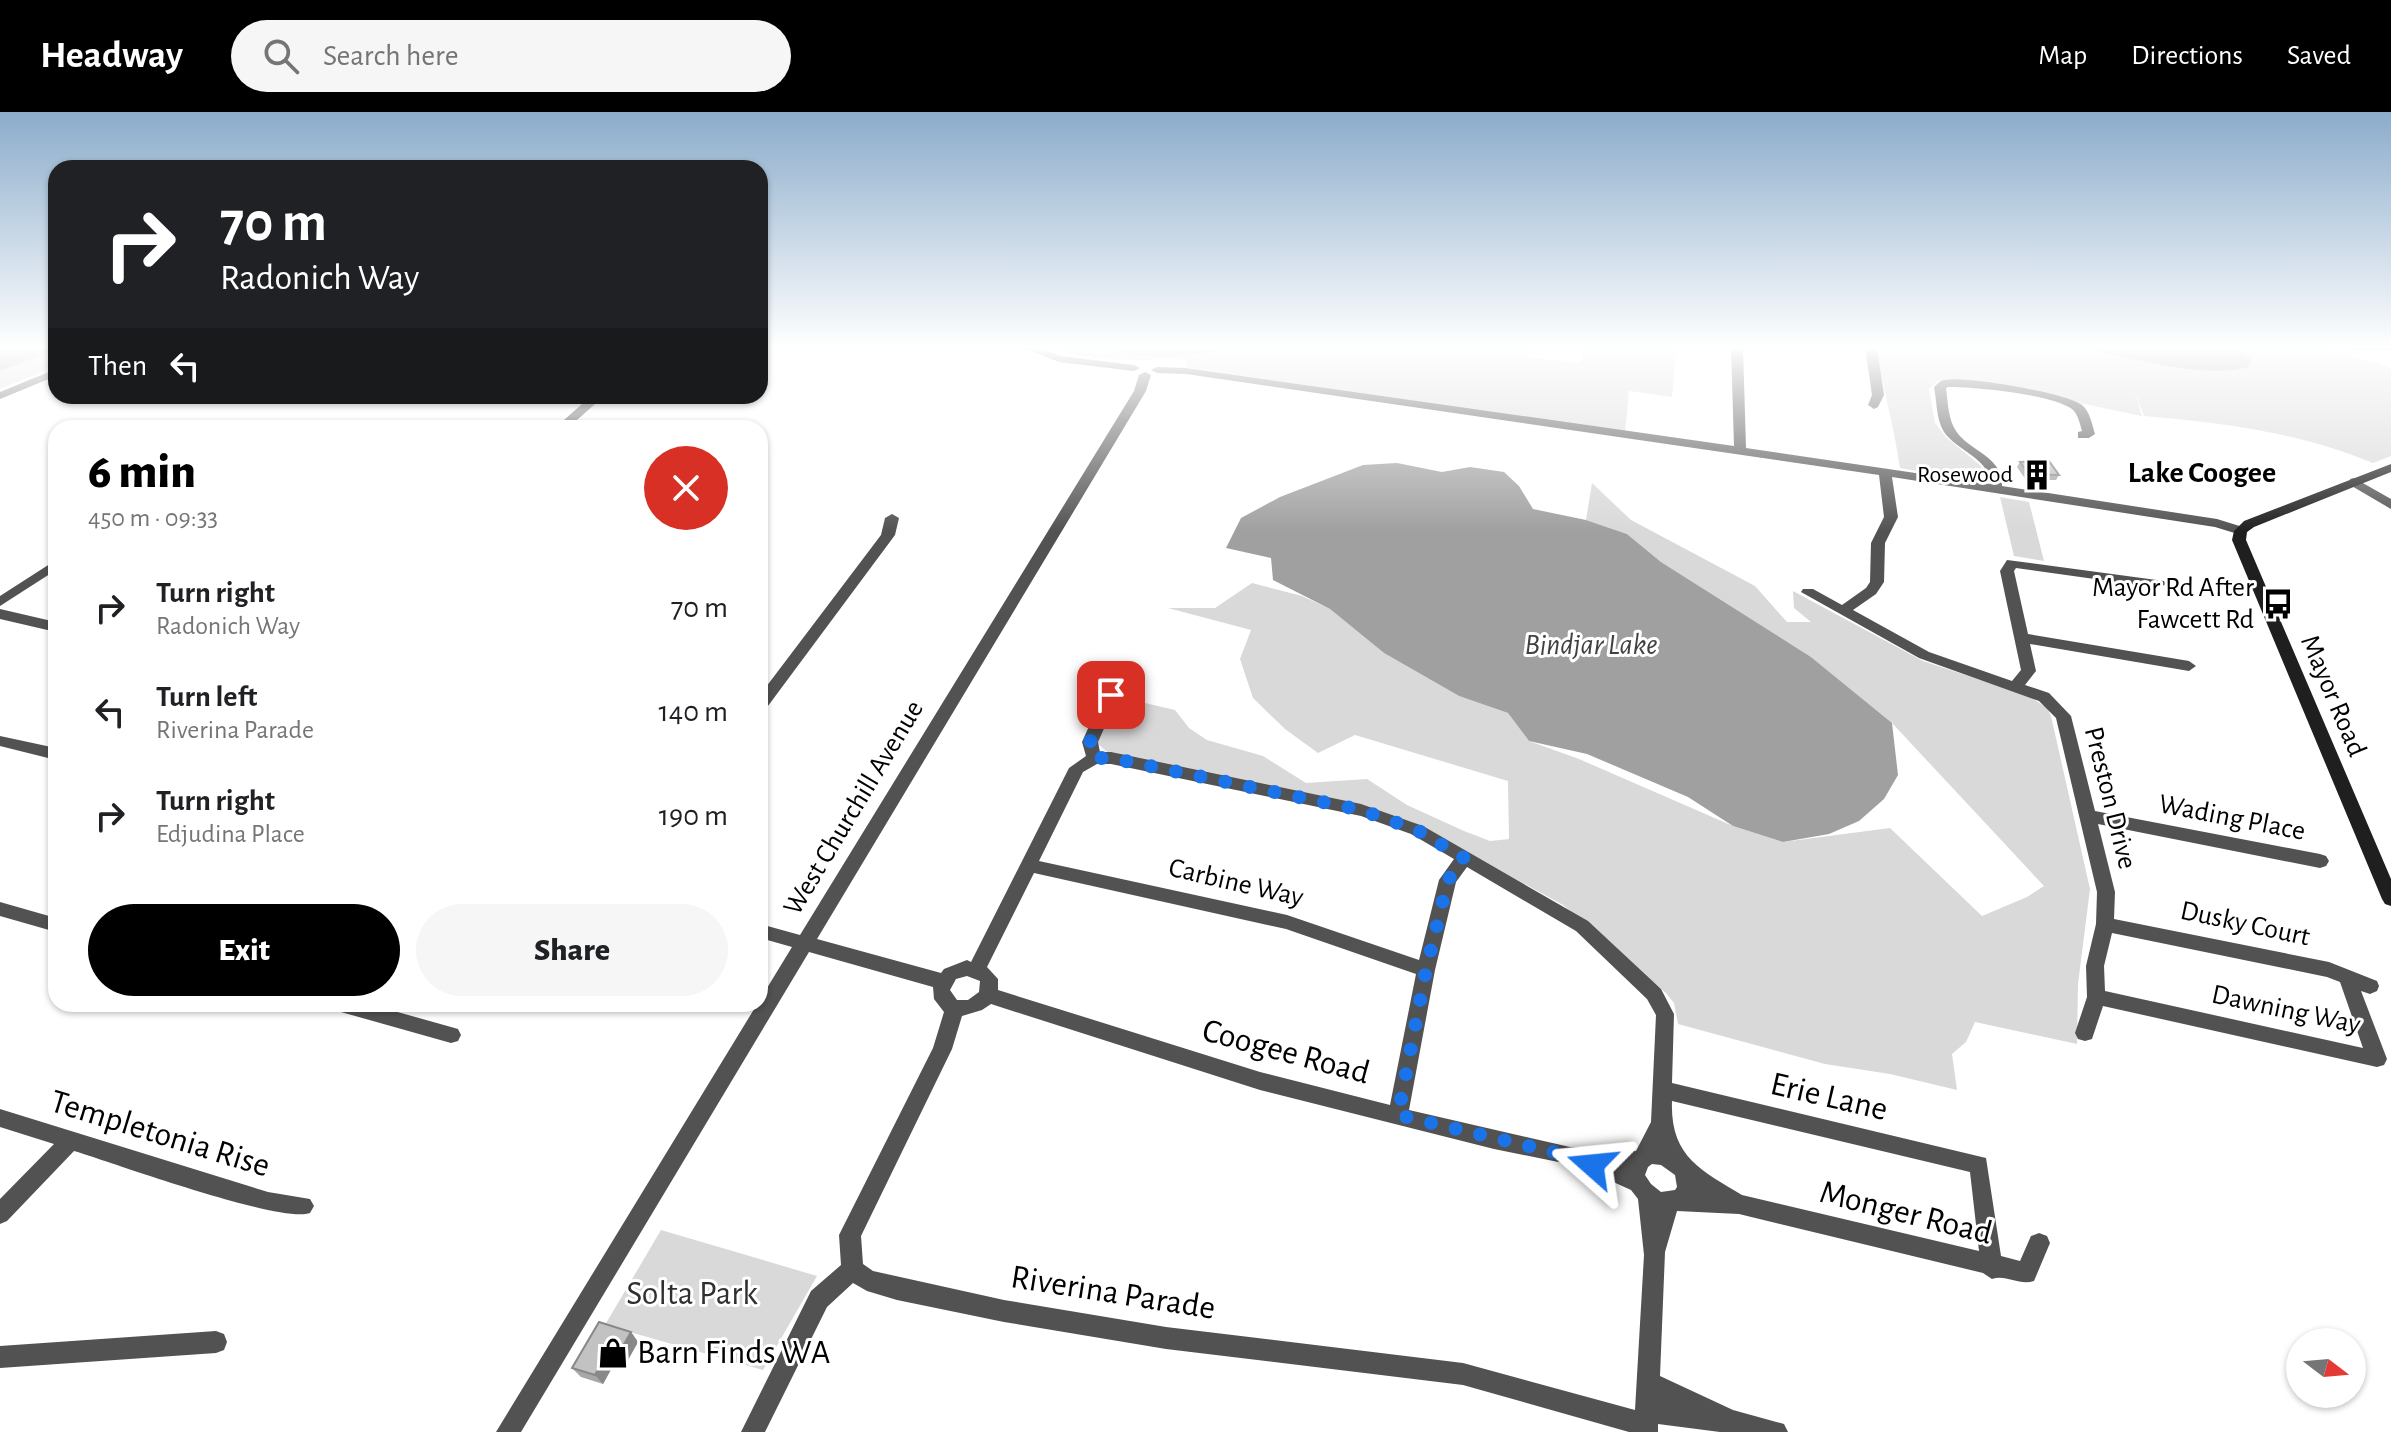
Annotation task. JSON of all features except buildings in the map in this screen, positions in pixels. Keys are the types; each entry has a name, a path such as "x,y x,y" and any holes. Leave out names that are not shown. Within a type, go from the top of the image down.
{"main road":[{"path":"2241,531 2259,519 2391,468"},
{"name":"Mayor Road","path":"2241,531 2239,540 2246,563 2391,899"}],"street":[{"name":"West Churchill Avenue","path":"768,999 1129,409"},
{"path":"1450,409 1740,450 1885,475 1996,488 2217,523 2241,531"},
{"path":"1739,409 1740,450"},
{"path":"1944,409 1948,427 1992,467 1998,481 1996,488"},
{"path":"2078,409 2089,434 2082,435"},
{"path":"1842,611 1871,591 1877,582 1878,543 1891,517 1885,475"},
{"path":"2354,482 2391,505"},
{"path":"768,691 888,535 892,518"},
{"path":"2016,686 2029,671 2007,571 2012,563 2159,584"},
{"path":"0,602 48,569"},
{"name":"Preston Drive","path":"1808,592 1924,655 2044,697 2063,716 2106,892 2105,924 2095,966 2096,997 2085,1033"},
{"path":"0,614 48,625"},
{"path":"2021,638 2189,666"},
{"path":"1094,758 1090,742 1111,695"},
{"path":"0,741 48,752"},
{"path":"977,969 1077,768 1094,758 1111,758 1361,810 1417,830 1558,910 1582,926 1654,994 1665,1014 1661,1122 1635,1175 1658,1196"},
{"name":"Wading Place","path":"2087,816 2320,861"},
{"path":"1398,1115 1426,970 1448,880 1464,858"},
{"name":"Carbine Way","path":"1029,865 1287,922 1426,970"},
{"path":"4,915 48,923"},
{"name":"Dusky Court","path":"2105,924 2329,970 2370,986"},
{"path":"768,933 944,982"},
{"path":"977,969 989,979 988,995 973,1008 955,1008 942,998 944,982 960,970 977,969"},
{"name":"Dawning Way","path":"2096,997 2377,1059 2347,977"},
{"name":"Coogee Road","path":"988,995 1260,1081 1570,1156 1641,1159 1660,1154 1681,1167"},
{"path":"753,1432 819,1299 852,1269 850,1235 942,1049 955,1008"},
{"path":"369,1012 451,1035"},
{"name":"West Churchill Avenue","path":"508,1432 760,1012"},
{"name":"Erie Lane","path":"1663,1090 1979,1165 1992,1268"},
{"name":"Templetonia Rise","path":"0,1118 268,1202 303,1206"},
{"path":"1658,1196 1688,1189 1661,1122"},
{"path":"0,1214 71,1140"},
{"name":"Coogee Road","path":"1570,1156 1658,1196"},
{"name":"Monger Road","path":"1681,1167 1704,1186 1739,1204"},
{"path":"1647,1423 1658,1196"},
{"name":"Monger Road","path":"1658,1196 1739,1204 1992,1268 2026,1273 2039,1243"},
{"name":"Riverina Parade","path":"852,1269 867,1280 897,1289 1004,1311 1166,1338 1463,1374 1647,1423 1742,1423"},
{"path":"0,1357 216,1342"},
{"path":"1649,1383 1742,1423 1776,1432"}],"green space":[{"path":"1467,409 1627,409 1625,432"},
{"path":"1889,409 1932,409 1935,423 1946,437 1981,466 1984,476 1976,481 1900,468"},
{"path":"2106,409 2140,409 2142,416"},
{"path":"2141,409 2391,409 2391,456 2373,463 2345,452 2260,430 2144,416"},
{"path":"1592,483 1631,520 1755,586 1787,622 1811,622 1794,608 1793,591 1923,661 2029,696 2047,708 2090,889 2078,984 2077,1044 1975,1022 1966,1042 1952,1054 1957,1090 1890,1074 1825,1064 1678,1024 1674,1003 1666,993 1563,905 1412,822 1352,803 1108,753 1097,743 1115,696 1175,710 1189,728 1207,740 1263,756 1306,783 1367,779 1407,805 1464,831 1490,841 1509,839 1508,781 1355,735 1318,753 1285,729 1253,698 1240,659 1251,630 1168,608 1215,608 1252,583 1302,596 1330,609 1384,653 1459,696 1508,713 1529,741 1579,759 1733,826 1783,842 1890,828 1982,916 2027,897 2044,886 1892,723 1811,657 1661,562 1627,534 1586,520"},
{"path":"2000,497 2029,502 2044,561 2014,556"},
{"name":"Solta Park","path":"661,1230 817,1276 763,1370 605,1325"}],"water":[{"name":"Bindjar Lake","path":"1397,463 1442,472 1470,467 1504,472 1519,486 1533,509 1586,520 1627,534 1661,562 1811,657 1892,723 1898,775 1884,799 1859,821 1829,834 1783,842 1733,826 1688,797 1587,754 1529,741 1508,713 1459,696 1384,653 1330,609 1273,580 1271,558 1226,548 1241,518 1280,497 1363,465"}],"place":[{"name":"Rosewood","path":"2037,475"},
{"name":"Mayor Rd After Fawcett Rd","path":"2278,604"},
{"name":"Barn Finds WA","path":"613,1353"}],"district":[{"name":"Lake Coogee","path":"2202,473"}],"route":[{"path":"1111,695 1090,742 1094,758 1111,758 1361,810 1417,830 1464,858 1448,880 1426,970 1398,1115 1570,1156 1592,1165"}]}
